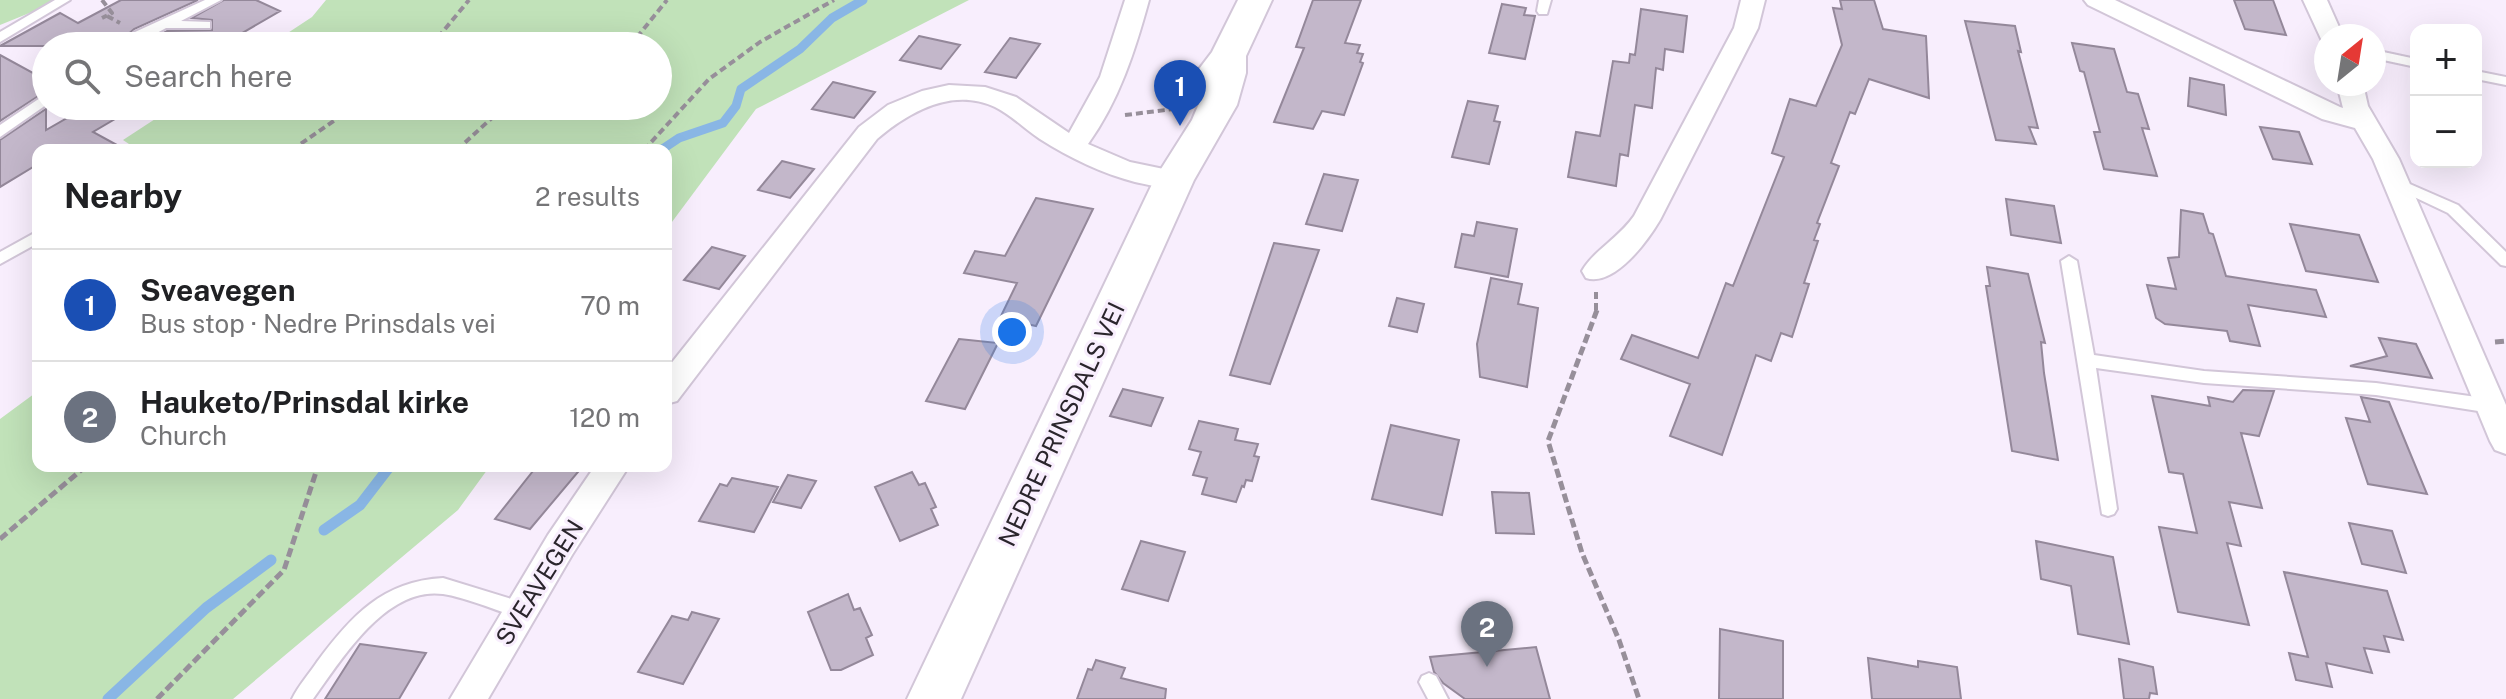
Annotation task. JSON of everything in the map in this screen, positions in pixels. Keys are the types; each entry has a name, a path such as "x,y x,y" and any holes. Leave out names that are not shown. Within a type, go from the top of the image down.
{"main road":[{"name":"NEDRE PRINSDALS VEI","path":"934,699 1182,146 1207,129 1231,77 1228,56 1255,0"}],"street":[{"path":"1073,147 1096,116 1109,89 1137,0"},
{"path":"1596,271 1617,255 1642,228 1746,28 1753,0"},
{"path":"2096,0 2331,113 2365,122"},
{"path":"2315,0 2326,24"},
{"path":"672,384 868,133 904,106 945,94 988,96 1006,102 1073,147 1110,165 1182,146"},
{"path":"2353,96 2355,106 2396,183 2506,441"},
{"name":"SVEAVEGEN","path":"468,699 609,472"}],"lane":[{"path":"0,38 64,0"},
{"path":"148,32 215,0"},
{"path":"161,24 205,25"},
{"path":"2386,57 2410,62"},
{"path":"2482,76 2506,81"},
{"path":"0,132 32,108"},
{"path":"2396,183 2453,209 2506,261"},
{"path":"0,259 32,240"},
{"path":"2069,261 2087,360 2108,509"},
{"path":"2087,360 2204,377 2376,389 2491,406"},
{"path":"302,699 351,634 369,616 408,590 443,586 521,610"}],"path":[{"path":"102,0 112,13 102,18"},
{"path":"443,32 469,0"},
{"path":"641,32 667,0"},
{"path":"672,118 694,92 729,64 765,38 834,0"},
{"path":"1096,116 1182,146"},
{"path":"301,144 335,120"},
{"path":"464,144 490,120"},
{"path":"649,144 670,120"},
{"path":"1596,271 1597,310 1548,441 1582,553 1619,640 1639,699"},
{"path":"0,539 79,472"},
{"path":"157,699 284,570 291,558 308,487 315,472"}],"green space":[{"path":"0,0 51,0 54,3 0,25"},
{"path":"326,0 969,0 756,109 672,222 672,144 129,144 123,140 154,120 672,120 672,32 289,32 312,17"},
{"path":"32,395 32,472 486,472 458,510 233,699 0,699 0,419"}],"building":[{"path":"121,0 198,0 131,32 32,32 32,46 0,46 60,13 78,23"},
{"path":"224,0 256,0 280,11 244,32 165,32 212,30 212,20 192,18"},
{"path":"1313,0 1361,0 1345,43 1360,45 1357,53 1363,54 1360,62 1363,63 1344,115 1322,111 1313,129 1274,122 1304,48 1296,47"},
{"path":"1840,0 1874,0 1883,29 1926,36 1929,98 1869,79 1855,114 1850,112 1831,163 1839,166 1817,223 1820,224 1814,240 1818,241 1804,283 1809,284 1792,337 1781,333 1771,361 1756,355 1722,455 1670,436 1690,384 1621,359 1632,335 1698,358 1726,283 1733,286 1784,157 1772,153 1790,99 1816,106 1842,45 1833,8 1842,9"},
{"path":"2234,0 2273,0 2286,35 2245,29"},
{"path":"1502,4 1526,8 1524,15 1535,16 1525,59 1489,53"},
{"path":"1641,9 1687,16 1683,52 1665,49 1663,70 1656,68 1652,108 1635,105 1628,156 1620,154 1616,186 1568,177 1576,132 1600,136 1613,61 1629,63 1630,54 1635,55"},
{"path":"1965,21 2015,26 2021,52 2018,51 2038,128 2029,127 2036,144 1996,140"},
{"path":"919,36 960,45 941,69 900,60"},
{"path":"1010,38 1040,44 1016,78 985,72"},
{"path":"2072,43 2114,49 2127,92 2138,94 2149,129 2142,128 2157,176 2104,169 2094,132 2100,132 2084,72 2080,71"},
{"path":"0,55 32,72 32,100 0,121"},
{"path":"2190,78 2224,85 2226,115 2188,106"},
{"path":"833,82 875,92 854,118 812,109"},
{"path":"1468,101 1498,106 1494,121 1500,122 1489,164 1452,157"},
{"path":"32,118 46,120 46,130 64,120 113,120 93,132 115,144 32,144 32,168 0,187 0,140"},
{"path":"2260,127 2299,132 2312,164 2273,159"},
{"path":"782,161 814,169 790,198 758,190"},
{"path":"1324,174 1358,180 1342,231 1306,224"},
{"path":"1036,198 1093,209 1036,326 1000,318 1017,283 964,273 975,251 1005,256"},
{"path":"2006,199 2054,206 2061,243 2011,235"},
{"path":"2181,210 2203,214 2209,233 2213,234 2226,276 2316,290 2326,317 2248,305 2260,346 2230,341 2227,331 2165,324 2156,318 2147,285 2176,289 2168,258 2179,257"},
{"path":"1477,222 1517,229 1508,277 1455,267 1462,234 1474,236"},
{"path":"2290,224 2359,235 2378,282 2306,271"},
{"path":"1274,243 1319,250 1270,384 1230,375"},
{"path":"712,247 745,256 719,289 684,280"},
{"path":"1987,267 2028,274 2045,343 2041,342 2044,373 2058,460 2012,451 1986,286 1990,286"},
{"path":"1491,278 1522,284 1518,304 1538,308 1527,387 1480,377 1477,344"},
{"path":"1397,298 1424,304 1417,332 1389,326"},
{"path":"2379,338 2416,344 2432,378 2350,366 2387,356"},
{"path":"959,339 998,343 965,409 926,401"},
{"path":"1123,389 1163,398 1151,426 1110,416"},
{"path":"2243,390 2274,391 2259,436 2241,433 2262,508 2229,502 2241,546 2227,543 2249,625 2178,612 2159,527 2197,533 2183,474 2169,472 2152,396 2210,406 2208,397 2233,402"},
{"path":"2361,397 2389,402 2427,494 2368,484 2346,418 2370,422"},
{"path":"1199,421 1238,429 1235,440 1258,444 1254,456 1259,457 1252,481 1246,480 1236,502 1202,494 1207,478 1193,475 1201,452 1189,449"},
{"path":"1391,425 1459,440 1442,515 1372,499"},
{"path":"532,472 578,472 530,529 495,519"},
{"path":"912,472 919,485 925,483 936,507 931,509 938,525 900,541 875,487"},
{"path":"788,475 816,481 801,508 773,502"},
{"path":"732,478 778,487 754,532 699,521 720,484 727,486"},
{"path":"1492,492 1529,493 1534,534 1496,533"},
{"path":"2349,523 2392,531 2406,573 2362,564"},
{"path":"1141,541 1185,552 1168,601 1122,589"},
{"path":"2036,541 2113,557 2129,644 2078,634 2071,586 2041,579"},
{"path":"2284,572 2387,591 2403,640 2384,636 2389,652 2364,648 2372,673 2326,663 2332,687 2296,680 2289,653 2308,657"},
{"path":"848,594 854,610 860,608 872,635 866,638 873,655 841,670 831,670 808,612"},
{"path":"692,612 719,619 683,684 638,672 672,616 688,620"},
{"path":"1720,629 1783,641 1783,699 1719,699"},
{"path":"360,644 426,653 399,699 325,699"},
{"path":"1536,647 1550,699 1465,699 1443,683 1434,672 1430,657"},
{"path":"1868,658 1918,667 1918,661 1957,667 1961,699 1872,699"},
{"path":"2119,659 2153,667 2157,694 2150,693 2149,699 2124,699"},
{"path":"1096,660 1125,668 1121,678 1166,689 1165,699 1077,699 1088,669 1092,670"}],"waterway":[{"path":"670,144 723,123 736,106 741,89 800,49 832,18 863,0"},
{"path":"324,530 360,505 385,472"},
{"path":"108,699 206,608 271,560"}],"place":[{"name":"Sveavegen","path":"1180,126"},
{"name":"Hauketo/Prinsdal kirke","path":"1487,667"}]}
